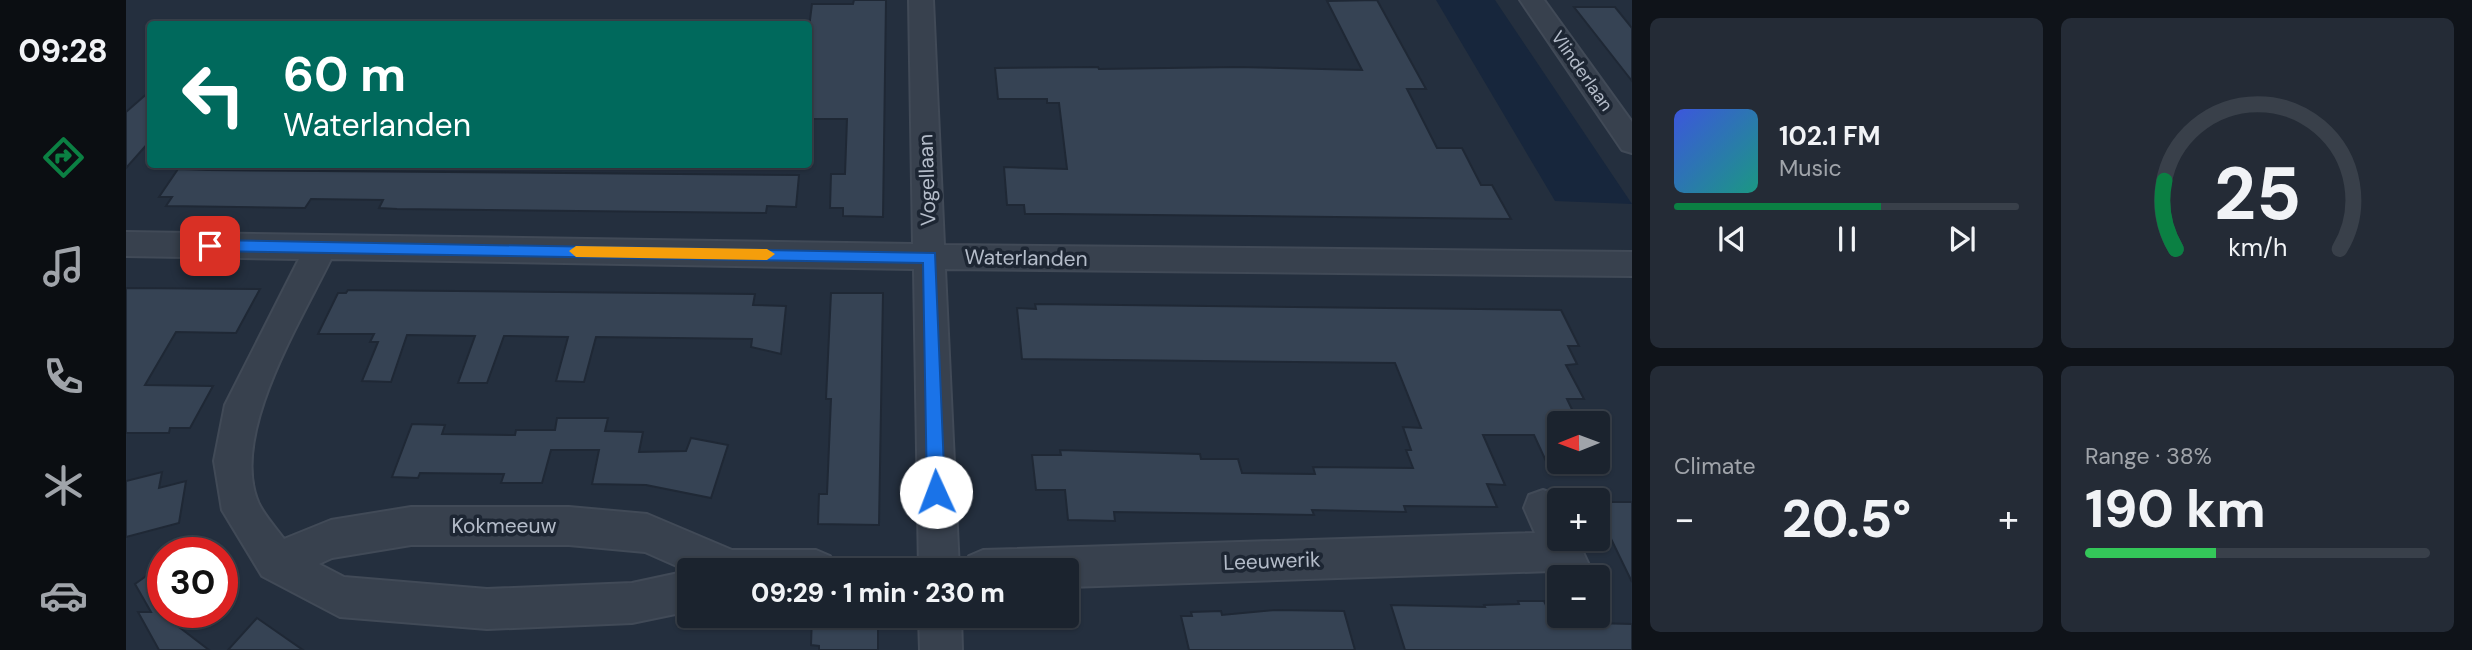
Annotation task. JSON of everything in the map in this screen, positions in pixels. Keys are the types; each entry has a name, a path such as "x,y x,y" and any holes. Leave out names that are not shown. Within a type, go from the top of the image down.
{"street":[{"name":"Vogellaan","path":"921,0 939,558"},
{"name":"Vlinderlaan","path":"1532,0 1632,143"},
{"name":"Waterlanden","path":"126,244 930,257 1632,264"},
{"path":"321,247 243,405 232,461 242,510 276,562 340,597 487,610 632,603 677,594"},
{"name":"Leeuwerik","path":"1079,569 1569,564 1543,508"},
{"name":"Kokmeeuw","path":"276,562 331,539 411,526 569,526 647,533 702,558"},
{"path":"940,628 941,650"}],"water":[{"path":"1436,0 1495,0 1632,204 1555,201"}],"building":[{"path":"854,0 886,0 883,217 843,216 843,208 830,208 831,174 845,174 847,119 812,119 812,21 810,21 812,4 853,4"},
{"path":"1377,0 1426,89 1407,89 1437,148 1462,148 1481,185 1492,185 1511,219 1025,214 1024,205 1007,205 1004,167 1067,169 1059,103 1047,103 1047,99 998,99 995,68 1237,67 1362,70 1327,1"},
{"path":"1574,7 1615,7 1632,28 1632,81"},
{"path":"147,94 147,144 126,168 126,112"},
{"path":"178,169 799,175 796,207 767,206 766,213 397,209 379,208 383,200 311,199 305,208 166,206 172,197 159,197"},
{"path":"126,288 260,289 236,333 176,332 145,385 213,386 190,428 170,428 169,433 126,433"},
{"path":"348,290 755,294 753,305 786,306 781,354 751,347 752,339 596,337 584,382 556,381 568,337 504,336 487,383 458,383 475,336 407,335 391,382 362,381 378,342 370,342 374,334 318,334 338,293 346,293"},
{"path":"831,293 883,293 879,525 818,524 819,494 827,494 831,399 826,399"},
{"path":"1035,304 1561,310 1579,346 1568,346 1577,364 1566,365 1584,399 1567,399 1573,411 1547,411 1547,463 1534,435 1483,435 1505,485 1487,484 1497,507 1404,506 1406,512 1312,510 1314,515 1114,512 1115,521 1068,520 1065,490 1036,490 1032,455 1061,455 1060,450 1200,454 1201,459 1238,459 1242,473 1315,474 1313,467 1413,468 1406,450 1411,450 1403,427 1421,428 1395,363 1022,359 1017,308 1036,309"},
{"path":"557,418 608,418 605,431 643,432 639,452 686,451 691,438 728,445 711,498 646,485 592,484 599,450 551,450 542,483 501,483 504,474 420,473 418,478 392,477 412,424 445,425 442,434 515,435 516,430 555,430"},
{"path":"162,472 159,488 186,481 179,523 126,537 126,481"},
{"path":"1610,502 1632,502 1632,582 1610,537"},
{"path":"147,575 147,605 135,584"},
{"path":"1518,601 1544,601 1547,607 1547,628 1610,628 1610,623 1632,624 1632,650 1405,650 1391,605 1485,607 1484,605 1519,604"},
{"path":"1275,610 1344,611 1355,650 1189,650 1181,616 1192,616 1191,612 1221,611 1222,615"},
{"path":"138,612 147,612 147,628 180,628 209,650 159,650"},
{"path":"257,618 303,650 228,650"},
{"path":"812,628 878,628 878,650 819,650 819,646 811,645"}],"slow traffic":[{"path":"576,251 767,254"}],"route":[{"path":"210,246 930,257 936,492"}]}
